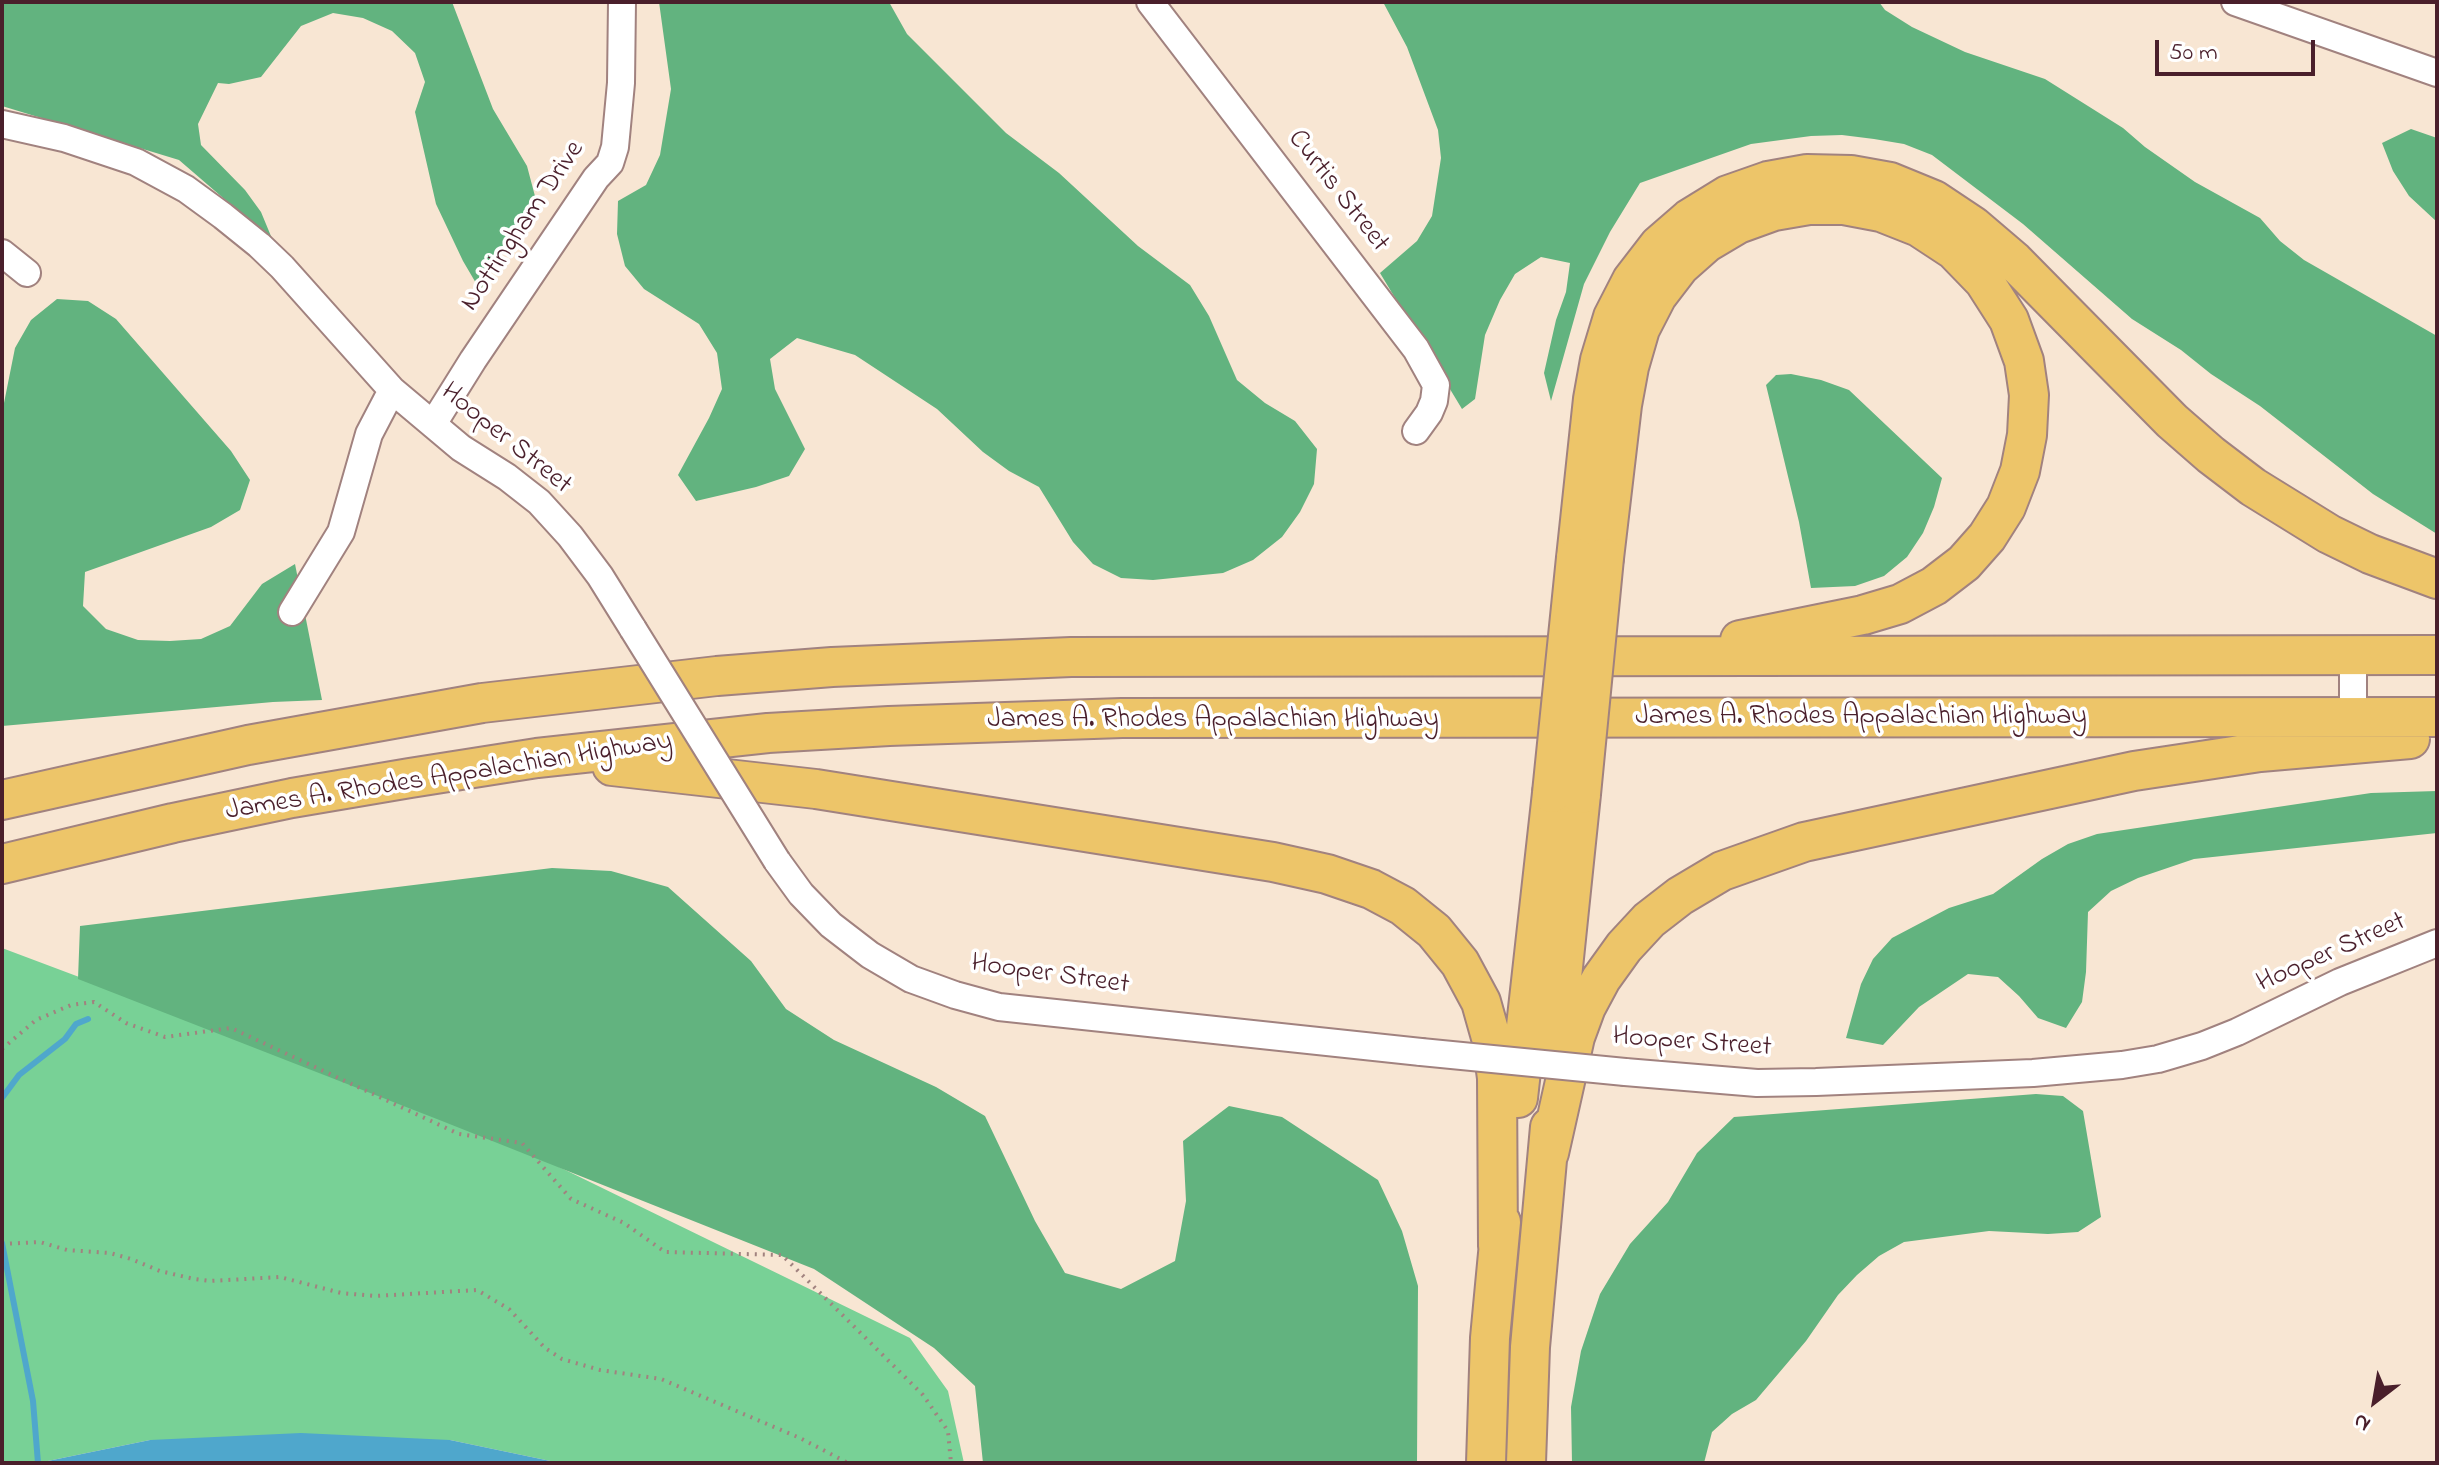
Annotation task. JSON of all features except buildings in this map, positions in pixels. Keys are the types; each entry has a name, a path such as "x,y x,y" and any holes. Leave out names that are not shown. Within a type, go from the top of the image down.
{"highway":[{"path":"1486,1463 1490,1338 1498,1246 1520,1081 1566,793 1590,558 1593,399 1600,360 1613,317 1632,280 1659,245 1689,219 1728,195 1768,181 1807,174 1851,175 1890,182 1934,200 1973,226 2014,261 2172,421 2253,487 2329,534 2370,554 2437,579"},
{"path":"1590,558 1629,367 1640,329 1657,296 1680,266 1706,243 1738,224 1774,211 1809,205 1844,205 1881,212 1919,227 1954,250 1984,281 2009,320 2024,361 2029,395 2027,435 2020,471 2006,507 1987,537 1964,563 1944,579 1900,604 1863,615 1656,657"},
{"path":"2,800 248,745 482,703 717,676 954,660 1071,657 2437,655"},
{"name":"James A. Rhodes Appalachian Highway","path":"2,864 158,826 292,798 537,758 768,733 1122,718 2437,717"},
{"path":"1549,1153 1575,1037 1601,979 1649,920 1680,896 1722,871 1804,842 2134,771 2260,752 2437,737"},
{"path":"537,758 746,779 892,800 1273,862 1327,874 1371,889 1403,906 1434,931 1460,963 1481,1002 1492,1041 1497,1078 1498,1246"},
{"path":"1526,1463 1530,1347 1549,1153 1566,793"}],"street":[{"name":"Nottingham Drive","path":"433,424 596,178 610,163 615,147 621,83 622,2"},
{"name":"Curtis Street","path":"1150,2 1416,349 1436,385 1429,413 1416,431"},
{"path":"2235,2 2437,73"},
{"name":"Hooper Street","path":"2,124 64,138 136,162 186,189 259,245 392,390 461,448 539,502 570,536 600,576 777,861 801,894 831,925 870,955 911,979 955,995 999,1007 1421,1052 1742,1082 1816,1082 2033,1073 2158,1059 2237,1032 2340,982 2437,943"},
{"path":"2,253 27,273"},
{"path":"292,612 341,532 369,434 392,390"},
{"path":"2353,655 2353,717"}],"path":[{"path":"2,1049 36,1020 71,1005 94,1002 126,1023 165,1037 231,1028 459,1134 522,1143 571,1199 624,1223 665,1252 782,1255 923,1395 948,1431 951,1463"},
{"path":"2,1244 40,1242 67,1250 110,1253 160,1271 194,1279 280,1277 341,1293 375,1296 477,1290 509,1309 545,1348 562,1359 600,1370 661,1379 724,1408 788,1432 848,1463"}],"green space":[{"path":"2,2 452,2 493,109 527,166 536,200 480,290 436,204 415,112 425,82 415,53 392,31 363,18 333,13 301,26 261,77 229,84 218,83 198,124 201,145 245,190 261,212 273,241 179,160 2,106"},
{"path":"659,2 889,2 907,34 1006,133 1059,173 1138,246 1190,285 1209,316 1237,380 1265,403 1295,421 1317,449 1314,484 1300,512 1282,537 1253,560 1223,573 1153,580 1121,578 1093,564 1073,542 1039,487 983,452 937,409 855,355 797,338 770,359 775,389 805,449 789,476 696,501 678,475 722,389 717,353 699,324 644,289 625,266 617,234 618,201 646,185 660,155 671,89"},
{"path":"1383,2 1879,2 1885,10 1912,27 1965,52 2045,79 2123,128 2195,182 2260,218 2280,241 2304,260 2437,336 2437,534 2373,494 2260,406 2132,319 2023,224 1932,155 1904,144 1874,139 1842,135 1811,136 1751,144 1640,183 1610,232 1584,284 1551,401 1544,373 1566,292 1570,263 1541,257 1515,274 1500,300 1485,335 1475,399 1462,409 1380,273 1417,241 1432,216 1441,158 1438,130 1407,47"},
{"path":"2411,129 2437,138 2437,222 2409,196 2393,171 2382,143"},
{"path":"57,299 88,301 116,319 231,451 250,480 240,510 211,527 85,572 83,606 106,629 138,640 201,639 230,626 262,584 295,564 322,700 2,726 3,408 15,348 31,320"},
{"path":"1791,374 1849,390 1942,478 1923,533 1907,557 1884,576 1855,586 1811,588 1799,522 1766,385 1776,375"},
{"path":"2437,791 2437,833 2194,859 2138,878 2111,891 2088,912 2082,1002 2066,1028 2038,1018 1998,977 1968,974 1919,1007 1883,1045 1846,1038 1861,984 1873,959 1892,938 1949,908 1993,894 2068,844 2097,834 2371,793"},
{"path":"552,868 611,871 668,887 751,961 786,1009 834,1040 936,1087 985,1116 1035,1221 1065,1273 1121,1289 1175,1261 1186,1201 1183,1141 1229,1106 1282,1117 1378,1180 1402,1231 1418,1286 1417,1463 983,1463 975,1386 934,1348 814,1269 78,979 80,926"},
{"path":"2,948 473,1125 910,1338 948,1391 964,1463 560,1463 450,1440 150,1440 38,1463 2,1463"},
{"path":"2036,1094 2063,1096 2083,1111 2101,1217 2078,1232 1989,1231 1904,1242 1879,1256 1857,1275 1756,1400 1732,1414 1712,1432 1704,1463 1572,1463 1571,1407 1581,1351 1600,1294 1630,1244 1668,1202 1697,1153 1734,1117"}],"water":[{"path":"301,1433 450,1440 560,1463 38,1463 150,1440"}],"waterway":[{"path":"2,1098 19,1075 65,1039 76,1024 88,1019"},
{"path":"2,1243 33,1401 38,1463"}]}
